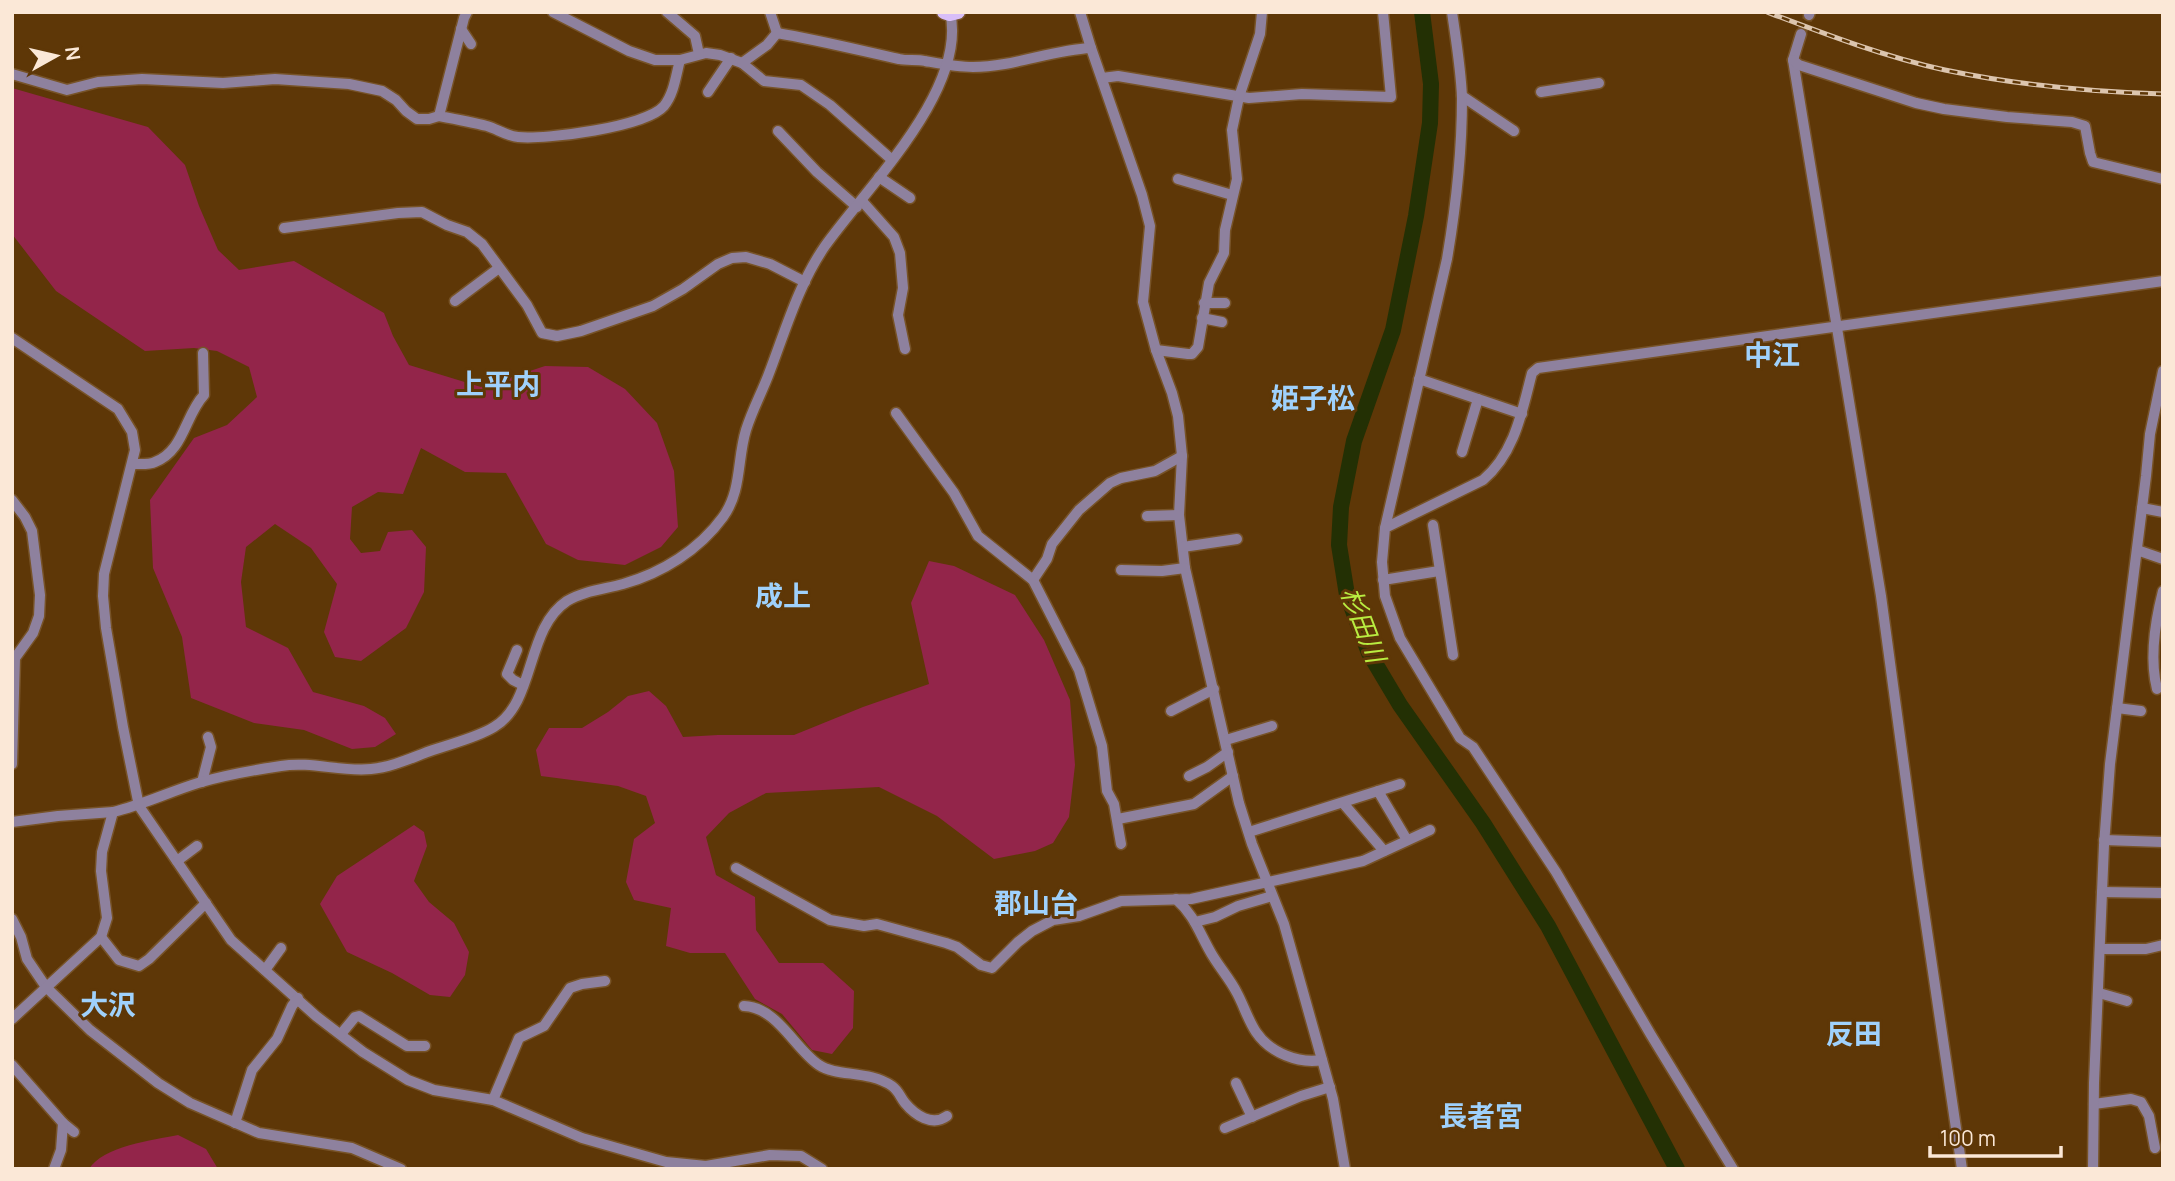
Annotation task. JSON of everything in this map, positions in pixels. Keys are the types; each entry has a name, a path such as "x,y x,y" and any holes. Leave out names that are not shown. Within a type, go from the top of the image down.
{"street":[{"path":"439,116 467,12"},
{"path":"552,12 629,51 655,60 680,60 699,54 713,54 742,63 764,81 796,83 812,90 891,159"},
{"path":"667,12 695,36 699,54"},
{"path":"679,22 689,12"},
{"path":"770,12 777,33"},
{"path":"1080,12 1147,216 1150,238 1143,302 1178,416 1182,456 1179,515 1185,568 1239,803 1266,882 1284,924 1330,1087 1345,1169"},
{"path":"1156,349 1192,354 1198,348 1209,283 1224,253 1225,230 1237,179 1232,130 1260,34 1262,12"},
{"path":"1102,78 1118,76 1240,97 1330,94 1391,97 1383,12"},
{"path":"1452,12 1462,96 1453,223 1385,528 1383,580 1390,613 1412,661 1460,738 1473,747 1556,872 1733,1169"},
{"path":"12,822 113,812 139,806 202,782 286,765 372,769 463,740 493,727 507,717 523,685 548,620 563,604 577,595 625,584 657,572 701,541 723,516 735,496 745,433 805,282 825,246 929,108 941,83 953,38 951,13"},
{"path":"461,29 471,44"},
{"path":"742,63 767,45 777,33"},
{"path":"777,33 902,60 922,60 946,65 993,65 1066,50 1091,48"},
{"path":"1801,34 1793,60 1881,597 1962,1169"},
{"path":"708,92 731,58"},
{"path":"12,74 67,90 99,82 142,79 223,83 275,79 349,84 382,92 396,100 417,119 439,116 488,127 515,137 535,137 606,129 650,115 663,107 670,95 680,60"},
{"path":"1793,60 1799,65 1916,103 2007,117 2072,122 2085,126 2094,162 2163,179"},
{"path":"1541,92 1599,83"},
{"path":"1462,96 1514,131"},
{"path":"778,131 817,172 859,204 894,237 900,253 903,288 898,315 905,349"},
{"path":"878,177 910,198"},
{"path":"1178,179 1232,195"},
{"path":"1147,216 1157,203"},
{"path":"284,228 422,212 467,232 482,244 527,305 542,333 557,336 581,331 653,306 718,264 732,258 746,257 770,264 805,282"},
{"path":"455,301 499,268"},
{"path":"1385,528 1483,480 1492,472 1509,447 1522,414 1532,373 1538,368 2163,281"},
{"path":"1204,303 1225,303"},
{"path":"1202,318 1222,322"},
{"path":"12,338 118,409 132,432 135,450 104,574 103,596 123,727 139,806 231,940 316,1016 363,1052 408,1080 434,1090 493,1100 582,1138 666,1163 706,1166 769,1155 801,1156 822,1169"},
{"path":"132,464 155,463 180,440 196,404 204,395 203,353"},
{"path":"2093,1169 2104,841 2110,764 2150,434 2163,371"},
{"path":"1419,379 1522,414"},
{"path":"1462,452 1478,399"},
{"path":"896,413 954,493 978,536 1033,580 1079,670 1102,746 1107,791 1118,819 1121,845"},
{"path":"2150,434 2163,435"},
{"path":"1033,580 1059,535 1079,510 1110,483 1155,471 1182,456"},
{"path":"12,500 25,516 32,531 40,595 39,616 33,633 15,658 12,764"},
{"path":"2142,508 2163,512"},
{"path":"1147,516 1179,515"},
{"path":"1433,525 1453,655"},
{"path":"1183,547 1237,539"},
{"path":"2137,550 2163,559"},
{"path":"1121,570 1162,571 1185,568"},
{"path":"1383,580 1439,571"},
{"path":"2157,690 2154,662 2155,620 2163,591"},
{"path":"517,650 507,674 523,685"},
{"path":"1171,710 1214,689"},
{"path":"2117,708 2141,711"},
{"path":"1226,740 1272,726"},
{"path":"202,782 211,747 208,737"},
{"path":"1189,776 1228,752"},
{"path":"1118,819 1194,804 1233,776"},
{"path":"1249,832 1401,784"},
{"path":"1378,791 1407,840"},
{"path":"1343,803 1384,851"},
{"path":"12,1019 101,937 107,918 101,871 102,852 113,812"},
{"path":"736,868 830,920 864,926 877,924 946,943 957,947 987,968 992,968 1018,942 1053,920 1079,916 1121,901 1191,899 1363,861 1430,830"},
{"path":"2104,841 2163,842"},
{"path":"177,861 197,846"},
{"path":"2102,892 2163,893"},
{"path":"1195,922 1272,896"},
{"path":"1176,899 1189,911 1257,1033 1266,1043 1284,1054 1308,1062 1322,1060"},
{"path":"101,937 119,960 139,966 206,903"},
{"path":"12,919 27,959 46,987 90,1030 158,1083 190,1103 260,1133 352,1148 401,1169"},
{"path":"2100,949 2146,949 2163,946"},
{"path":"265,970 281,948"},
{"path":"493,1100 519,1038 544,1026 570,988 605,981"},
{"path":"2099,992 2126,1001"},
{"path":"235,1123 252,1070 277,1039 298,998"},
{"path":"744,1006 760,1009 790,1034 820,1066 881,1080 893,1087 904,1102 922,1118 935,1120 947,1116"},
{"path":"341,1034 355,1017 359,1016 407,1046 425,1046"},
{"path":"12,1065 74,1132"},
{"path":"1236,1083 1252,1117"},
{"path":"1225,1128 1330,1087"},
{"path":"2094,1104 2131,1099 2141,1102 2149,1116 2155,1148"},
{"path":"54,1169 61,1150 63,1123"}],"shaded area":[{"path":"12,88 148,127 185,165 218,250 239,270 294,261 384,313 409,365 481,387 545,366 588,367 625,389 657,423 674,471 678,527 661,547 625,565 578,560 546,544 506,473 465,472 421,448 403,494 378,492 352,507 350,539 361,553 380,551 388,532 412,530 426,547 424,592 406,628 361,661 335,657 324,632 337,584 311,548 275,524 246,547 241,582 246,627 288,648 313,692 364,706 385,718 396,734 375,747 352,749 304,730 254,723 191,698 182,637 153,568 150,500 194,438 227,425 257,397 249,367 217,351 194,348 145,351 56,291 12,234"},
{"path":"929,561 954,566 1015,595 1044,640 1070,700 1075,765 1069,817 1053,843 1035,851 994,859 937,816 879,787 766,793 729,813 706,837 716,875 755,897 756,930 779,963 823,963 854,991 853,1028 832,1054 812,1050 782,1014 755,999 725,953 690,953 666,946 671,908 634,900 626,882 634,839 655,823 646,796 618,786 541,776 536,750 549,728 582,728 628,696 649,691 666,706 683,737 794,735 929,684 911,603"},
{"path":"414,825 424,832 427,846 414,881 429,902 454,923 469,952 465,975 450,997 430,995 347,952 320,904 337,876"},
{"path":"178,1135 206,1149 218,1169 89,1169 96,1161 117,1149"}],"waterway":[{"name":"杉田川","path":"1422,12 1431,84 1430,123 1416,216 1393,330 1354,441 1341,507 1339,545 1347,595 1369,653 1400,705 1483,823 1548,926 1677,1169"}],"tunnel":[{"path":"1801,34 1809,15"}],"railway":[{"path":"1767,12 1878,52 1945,70 2054,87 2163,94"}],"district":[{"name":"中江","path":"1772,355"},
{"name":"上平内","path":"498,384"},
{"name":"姫子松","path":"1313,398"},
{"name":"成上","path":"783,596"},
{"name":"郡山台","path":"1036,903"},
{"name":"大沢","path":"108,1005"},
{"name":"反田","path":"1854,1034"},
{"name":"長者宮","path":"1481,1116"}]}
